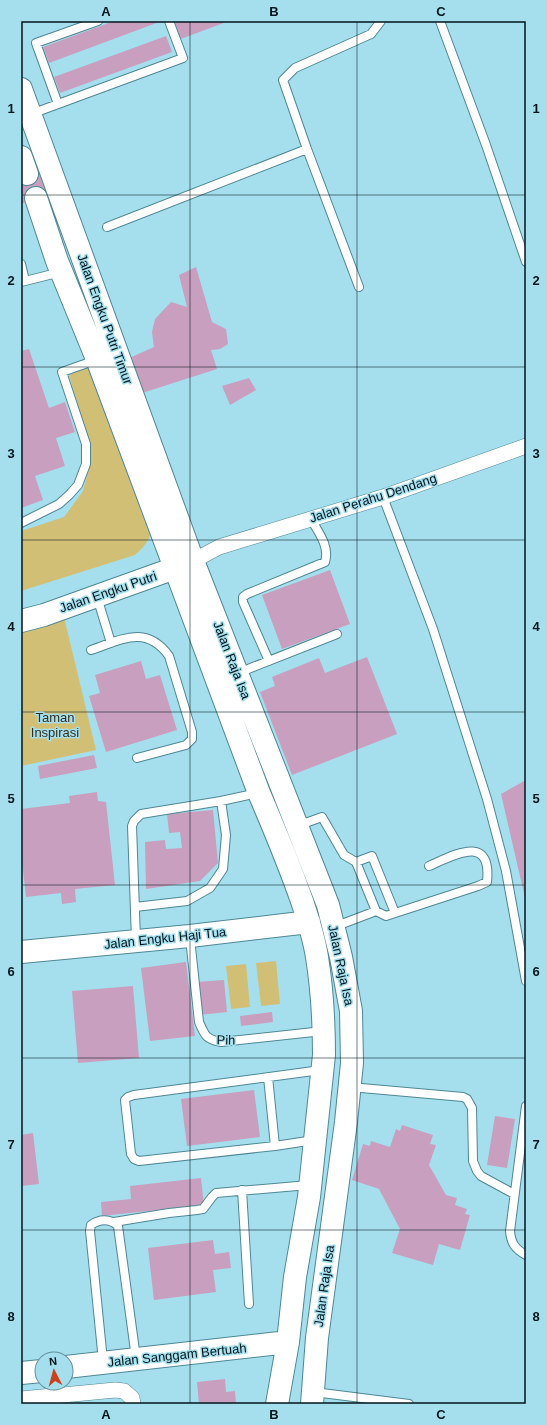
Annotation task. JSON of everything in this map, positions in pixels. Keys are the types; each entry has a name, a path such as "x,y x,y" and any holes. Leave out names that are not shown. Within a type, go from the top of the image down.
{"main road":[{"name":"Jalan Engku Putri Timur","path":"21,89 182,558"},
{"name":"Jalan Engku Putri Timur","path":"36,198 57,261 97,360 182,558"},
{"name":"Jalan Engku Putri","path":"21,621 44,615 97,596 182,558"},
{"name":"Jalan Engku Putri","path":"21,607 182,558"},
{"name":"Jalan Raja Isa","path":"182,558 237,674 328,905 341,957 351,1011 352,1063 336,1201 317,1338 312,1398"},
{"name":"Jalan Raja Isa","path":"182,558 259,793 289,863 309,922 317,956 324,1031 324,1055 321,1070 309,1191 295,1277 288,1342 277,1404"},
{"name":"Jalan Engku Haji Tua","path":"21,952 190,936 309,922"},
{"path":"309,1191 336,1201"},
{"name":"Jalan Sanggam Bertuah","path":"74,1366 288,1342"},
{"path":"21,1373 34,1371"}],"street":[{"name":"Jalan Perahu Dendang","path":"182,558 383,497 526,446"},
{"path":"21,1399 116,1390 124,1391 132,1398 133,1404"}],"lane":[{"path":"58,104 36,44 98,21"},
{"path":"30,114 183,58 169,21"},
{"path":"359,287 307,149 283,80 295,68 371,34 381,21"},
{"path":"440,21 486,145 526,262"},
{"path":"107,227 307,149"},
{"path":"21,264 23,282 62,272"},
{"path":"21,523 59,504 78,485 86,464 86,444 62,372 97,360"},
{"path":"383,497 433,629 487,799 506,871 526,981"},
{"path":"269,661 243,602 244,597 247,594 325,562 327,551 311,519"},
{"path":"97,596 111,643"},
{"path":"237,674 337,634"},
{"path":"91,650 130,636 141,637 151,641 164,650 169,656 192,732 192,739 186,745 137,758"},
{"path":"136,940 132,826 134,821 141,814 221,801 259,793"},
{"path":"135,907 187,901 210,888 223,869 226,835 221,801"},
{"path":"297,826 322,816 344,855 356,862 376,911 386,916 487,882 487,866 484,859 480,853 471,850 461,852 429,866"},
{"path":"356,862 372,856 395,913"},
{"path":"333,927 376,911"},
{"name":"Pih","path":"190,936 198,1022 203,1032 211,1040 221,1042 324,1031"},
{"path":"315,1140 275,1146 139,1161 134,1159 131,1154 125,1100 134,1095 321,1070"},
{"path":"268,1077 275,1146"},
{"path":"349,1087 463,1097 467,1099 472,1108 474,1166 481,1176 514,1194"},
{"path":"526,1106 510,1231 511,1240 514,1247 526,1255"},
{"path":"103,1362 90,1231 91,1225 99,1220 114,1222 203,1209 216,1193 288,1188 309,1191"},
{"path":"242,1190 249,1304"},
{"path":"114,1222 118,1226 136,1359"},
{"path":"312,1398 409,1404"}],"green space":[{"path":"95,364 153,524 151,534 142,548 135,555 21,591 21,531 64,517 83,491 89,468 90,446 69,375"},
{"name":"Taman Inspirasi","path":"63,613 96,750 21,766 21,625"},
{"path":"276,961 280,1004 261,1006 256,963"},
{"path":"246,964 250,1007 231,1009 226,966"}],"building":[{"path":"114,21 162,21 49,63 43,47"},
{"path":"181,21 229,21 178,40 173,24"},
{"path":"166,36 172,52 60,93 54,77"},
{"path":"42,168 52,191 21,204 21,177"},
{"path":"196,267 212,322 226,329 228,344 220,349 211,350 217,369 139,394 127,359 154,347 152,332 155,319 171,302 187,307 179,275"},
{"path":"29,349 49,408 65,402 75,432 56,438 65,466 35,476 43,500 21,508 21,351"},
{"path":"249,378 256,390 230,405 222,386"},
{"path":"330,570 350,624 282,649 262,595"},
{"path":"367,657 397,734 292,775 260,692 275,686 272,677 319,658 325,673"},
{"path":"141,661 146,679 160,675 177,730 106,752 89,696 100,693 95,675"},
{"path":"94,755 97,768 40,779 38,766"},
{"path":"526,780 526,898 525,898 501,794"},
{"path":"97,792 98,801 106,802 115,885 75,889 76,902 62,904 61,893 26,897 21,851 21,809 70,803 69,796"},
{"path":"213,810 218,863 200,881 146,889 145,842 165,840 166,849 182,848 180,832 169,833 167,814"},
{"path":"186,962 195,1036 150,1041 141,968"},
{"path":"224,980 227,1012 199,1015 196,982"},
{"path":"133,986 139,1058 78,1063 72,991"},
{"path":"272,1012 273,1022 241,1026 240,1016"},
{"path":"254,1090 260,1137 187,1146 181,1099"},
{"path":"495,1116 515,1119 507,1168 487,1165"},
{"path":"402,1125 433,1135 430,1144 436,1145 429,1165 446,1195 457,1198 455,1205 467,1209 465,1214 470,1215 460,1250 439,1244 433,1265 392,1253 400,1229 379,1189 352,1180 363,1144 370,1146 371,1141 390,1147 396,1129 400,1131"},
{"path":"33,1133 39,1184 21,1186 21,1135"},
{"path":"201,1178 204,1205 102,1216 101,1202 131,1199 130,1186"},
{"path":"213,1240 215,1254 229,1252 231,1268 213,1270 216,1292 154,1300 148,1248"},
{"path":"225,1379 226,1392 235,1391 236,1404 199,1404 197,1382"}]}
